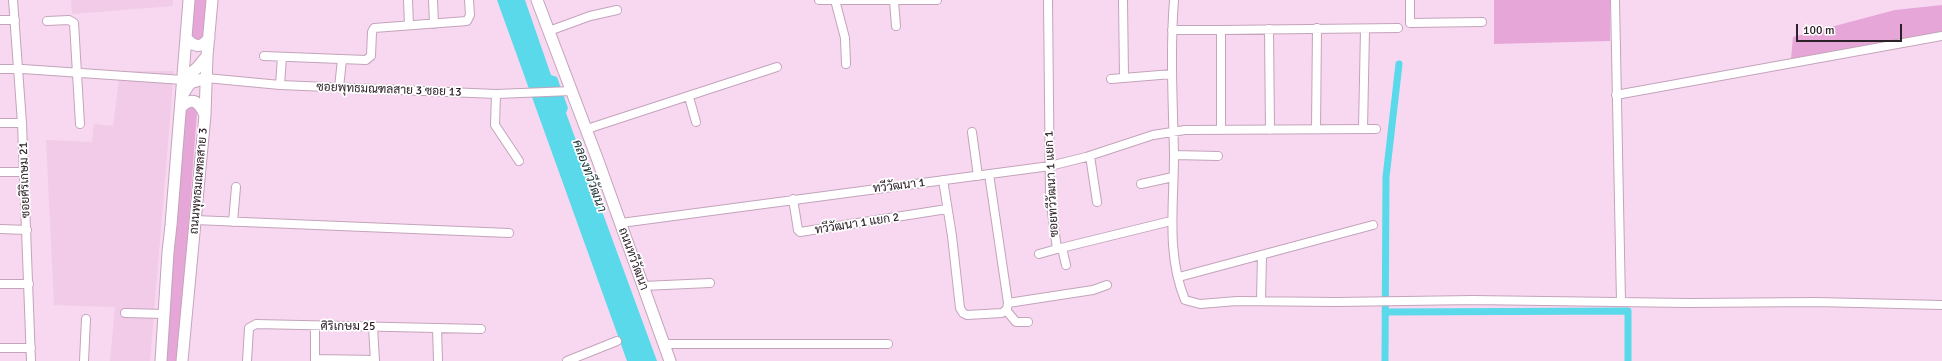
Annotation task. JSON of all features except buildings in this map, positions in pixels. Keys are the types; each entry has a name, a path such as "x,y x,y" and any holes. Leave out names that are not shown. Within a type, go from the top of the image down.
{"main road":[{"name":"ถนนพุทธมณฑลสาย 3","path":"161,361 168,252 189,0"},
{"name":"ถนนพุทธมณฑลสาย 3","path":"182,361 205,115 207,56 212,0"},
{"name":"ถนนทวีวัฒนา","path":"537,0 549,31 567,91 586,129 670,361"},
{"path":"186,38 191,44 200,46 209,38"},
{"path":"183,80 197,68 207,56"},
{"path":"205,115 198,103 193,101 181,102 190,83 206,78"}],"street":[{"name":"ซอยศิริเกษม 21","path":"13,0 22,122 31,361"},
{"path":"408,0 409,25"},
{"path":"433,0 434,24"},
{"path":"264,56 342,59 369,58 371,56 372,32 374,28 467,21 470,15 469,0"},
{"path":"819,0 937,0"},
{"path":"838,0 845,38 846,64"},
{"path":"896,26 900,0"},
{"name":"ซอยทวีวัฒนา 1 แยก 1","path":"1048,0 1052,220 1059,248 1171,221"},
{"path":"1123,0 1124,77"},
{"path":"1174,0 1172,30 1174,155 1171,221 1178,277 1185,300 1192,303 1261,301 1336,302 1502,300 1621,302 1816,302 1942,305"},
{"path":"1410,0 1410,23 1482,22"},
{"path":"1615,0 1621,302"},
{"path":"549,31 590,16 617,10"},
{"path":"0,20 15,20"},
{"path":"48,21 69,20 74,23 80,124"},
{"path":"1316,129 1317,28"},
{"path":"1364,129 1365,28"},
{"path":"1172,30 1398,28"},
{"path":"1269,29 1270,130"},
{"path":"1220,130 1222,30"},
{"path":"1616,95 1942,36"},
{"path":"280,86 282,57"},
{"path":"340,88 342,59"},
{"path":"586,129 689,97 777,67"},
{"path":"0,69 183,80"},
{"path":"1111,79 1172,74"},
{"name":"ซอยพุทธมณฑลสาย 3 ซอย 13","path":"206,78 280,86 496,94 567,91"},
{"path":"496,94 495,125 519,161"},
{"path":"689,97 696,122"},
{"path":"0,123 22,122"},
{"name":"ทวีวัฒนา 1","path":"621,223 1050,166 1090,156 1153,135 1168,132 1185,130 1376,130"},
{"path":"972,132 978,176"},
{"path":"1174,155 1218,156"},
{"path":"1090,156 1097,202"},
{"path":"0,172 24,172"},
{"path":"989,174 1007,307 1016,322 1028,322"},
{"path":"1140,184 1173,177"},
{"path":"943,180 960,308 967,316 1002,313 1007,307 1093,290 1107,285"},
{"path":"233,222 236,187"},
{"name":"ทวีวัฒนา 1 แยก 2","path":"793,199 796,222 800,232 947,209"},
{"path":"195,220 509,233"},
{"path":"1178,277 1373,225"},
{"path":"0,229 27,230"},
{"path":"1038,254 1059,248 1066,265"},
{"path":"1261,301 1262,255"},
{"path":"643,286 710,283"},
{"path":"0,284 29,284"},
{"path":"125,312 164,314"},
{"path":"84,361 86,319"},
{"name":"ศิริเกษม 25","path":"246,361 249,328 256,324 315,327 481,329"},
{"path":"315,327 315,360 375,361 373,327"},
{"path":"437,328 438,361"},
{"path":"567,361 617,341"},
{"path":"664,344 888,344"},
{"path":"0,348 31,348"}],"shaded area":[{"path":"71,0 173,0 173,6 72,14"},
{"path":"194,0 206,0 203,39 198,42 191,37"},
{"path":"1494,0 1610,0 1610,41 1494,44"},
{"path":"1942,5 1942,33 1791,59 1793,37 1895,10"},
{"path":"120,71 174,71 150,361 110,361 115,307 54,305 46,140 92,142 94,124 113,126"},
{"path":"187,104 195,108 197,113 178,361 166,361 173,236"}],"water":[{"name":"คลองทวีวัฒนา","path":"497,0 525,0 551,75 557,77 568,108 566,113 657,361 627,361"}],"waterway":[{"path":"1385,361 1386,177 1399,64"},
{"path":"1385,312 1628,311 1628,361"}]}
